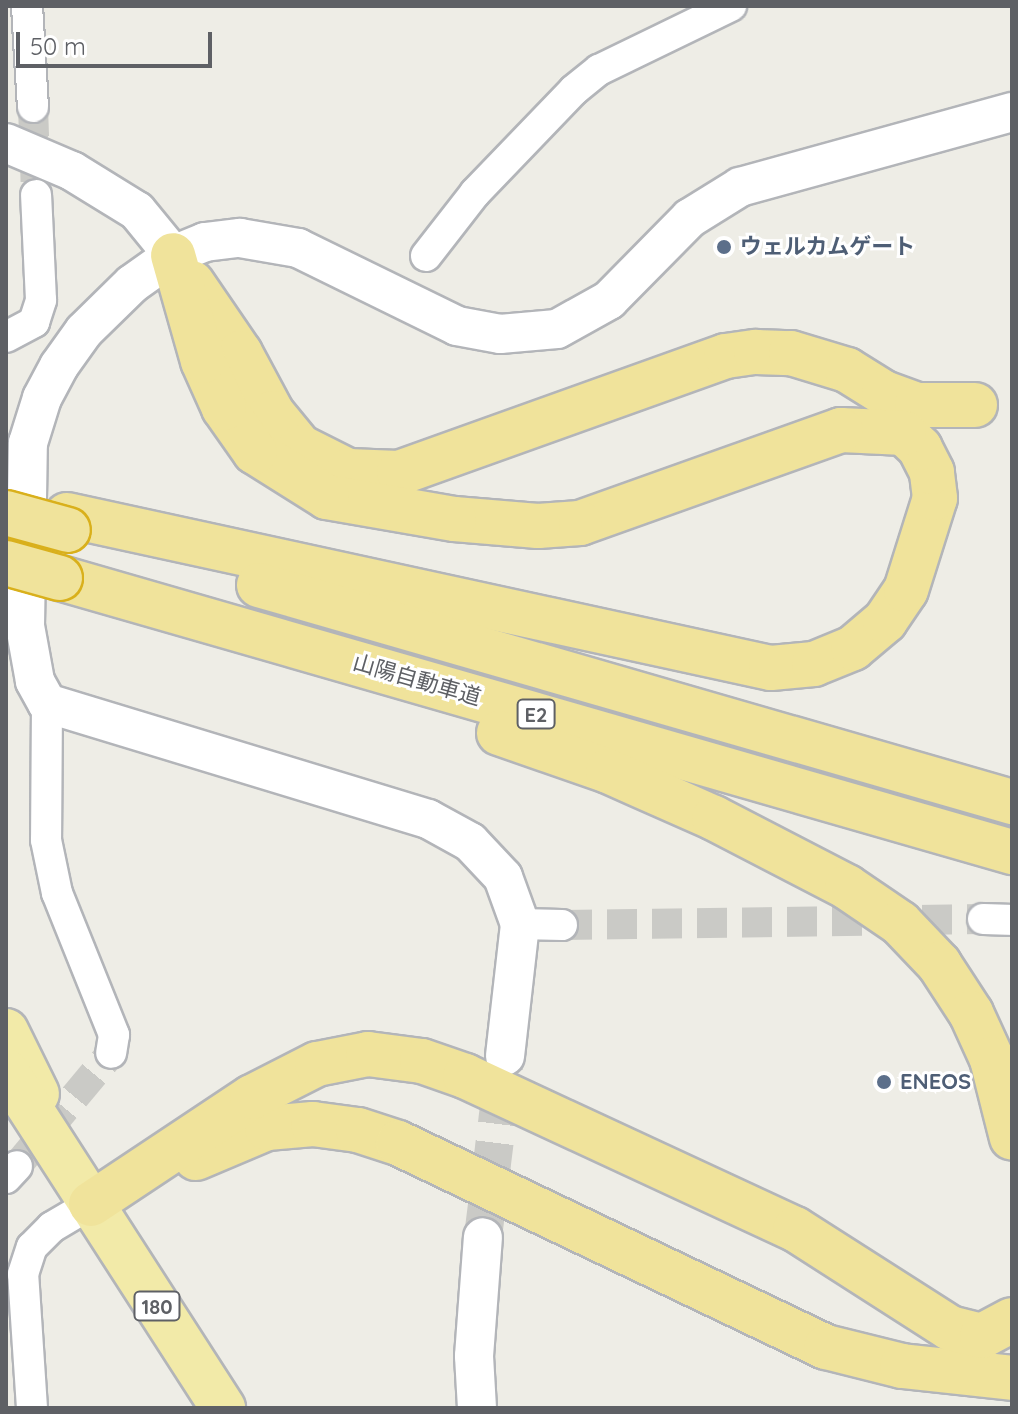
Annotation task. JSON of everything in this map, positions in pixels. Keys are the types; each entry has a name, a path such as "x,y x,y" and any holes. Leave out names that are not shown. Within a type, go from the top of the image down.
{"highway":[{"path":"173,255 240,353 272,413 300,447 348,471 399,473 726,356 756,352 791,353 847,370 884,393 917,405 975,405"},
{"path":"6,504 68,523 771,668 814,664 853,648 885,621 906,590 935,498 932,472 920,448 904,433 892,431 841,430 580,523 454,519 327,497 255,452 224,408 203,361 173,255"},
{"name":"E2","path":"6,513 68,523 1012,802"},
{"name":"山陽自動車道","path":"6,563 1012,852"},
{"path":"429,684 464,721 608,771 714,818 847,887 900,923 939,964 971,1013 992,1059 1012,1138"},
{"name":"180","path":"6,1031 91,1204"},
{"path":"91,1204 252,1097 317,1064 382,1055 422,1061 465,1076 795,1229 950,1328 982,1336 1012,1320"},
{"name":"180","path":"6,1071 223,1408"},
{"path":"91,1204 267,1128 313,1124 358,1130 398,1143 826,1347 902,1366 1012,1378"}],"street":[{"path":"27,6 33,107"},
{"path":"426,256 475,193 562,99 599,70 731,6"},
{"path":"111,1053 114,1035 57,893 46,840 47,703 35,681 25,626 17,445 84,331 132,284 173,255 205,242 240,238 298,248 457,326 500,334 557,329 609,300 690,218 740,187 1006,106"},
{"path":"6,143 72,171 137,211 173,255"},
{"path":"6,337 34,322 41,300 36,195"},
{"path":"47,703 428,819 470,842 503,877 520,924 505,1056"},
{"path":"520,924 562,925"},
{"path":"32,1408 23,1274 32,1247 52,1227 91,1204"},
{"path":"477,1408 474,1356 483,1237"}],"tunnel":[{"path":"33,107 36,195"},
{"path":"562,925 983,919"},
{"path":"17,1166 111,1053"},
{"path":"483,1237 504,1066"}],"place":[{"name":"ウェルカムゲート","path":"724,247"},
{"name":"ENEOS","path":"884,1082"}]}
